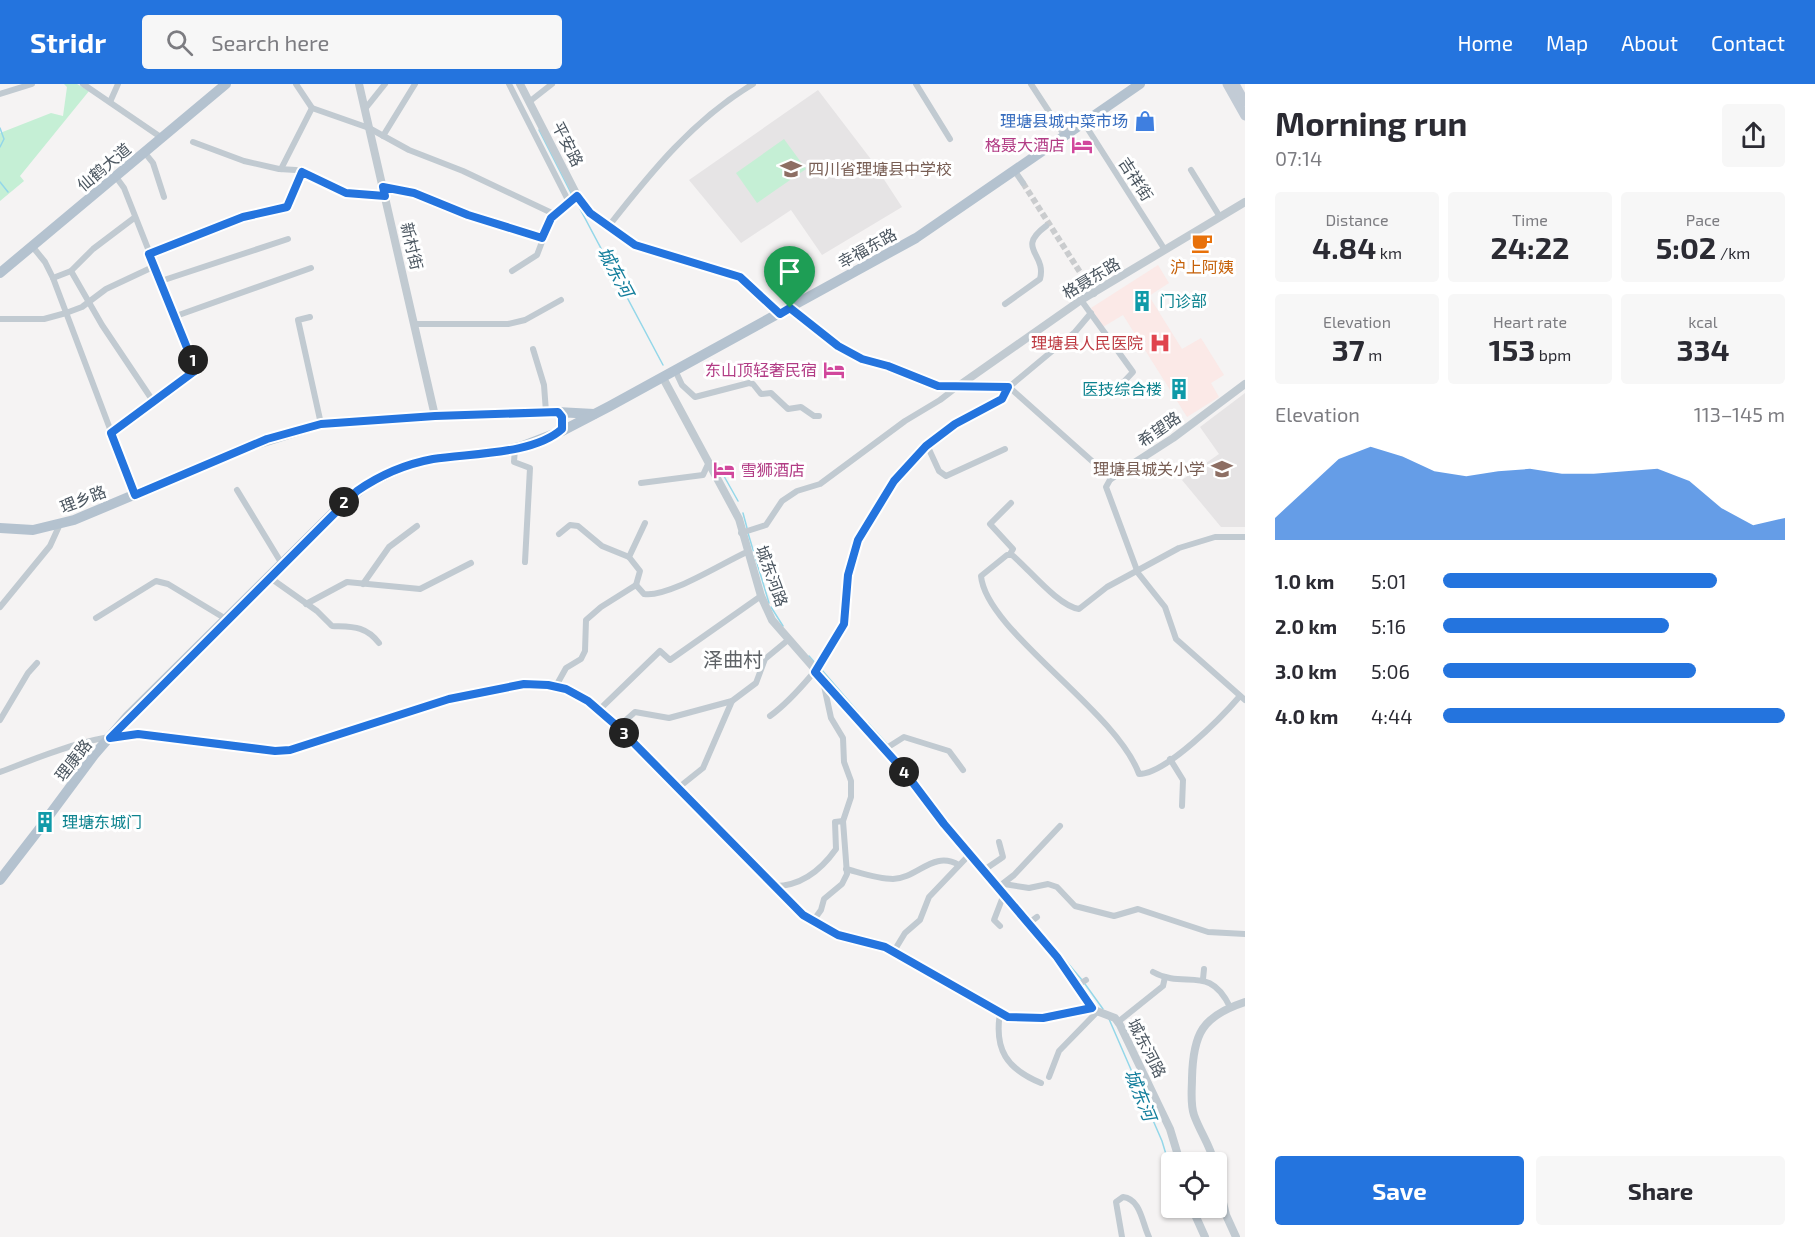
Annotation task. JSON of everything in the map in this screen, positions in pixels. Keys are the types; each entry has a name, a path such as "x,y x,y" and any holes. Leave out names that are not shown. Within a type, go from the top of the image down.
{"main road":[{"name":"仙鹤大道","path":"0,273 226,84"},
{"name":"幸福东路","path":"561,431 663,378 916,238 1140,84"},
{"path":"1227,84 1245,116"},
{"path":"1235,84 1245,102"},
{"name":"理乡路","path":"0,528 23,530 60,524 267,439 321,424 435,416 546,412 594,414"},
{"path":"558,412 563,421 561,431"},
{"name":"理康路","path":"0,880 110,738 345,501 377,478 424,461 514,448 561,431"}],"street":[{"path":"0,94 32,84"},
{"path":"84,84 162,138"},
{"path":"110,102 118,84"},
{"path":"296,84 312,108 369,128 408,150 463,171 554,214"},
{"name":"新村街","path":"359,84 435,416"},
{"path":"365,110 386,84"},
{"path":"383,136 415,84"},
{"path":"508,84 574,198 554,214 542,238 537,255 512,271"},
{"name":"平安路","path":"520,84 574,198 608,227 649,251 740,277 785,311 857,357 894,368 938,386 957,387"},
{"path":"529,102 552,84"},
{"path":"608,227 652,170 687,134 729,98 753,84"},
{"path":"916,84 950,139"},
{"path":"1031,84 1065,136"},
{"path":"281,170 312,108"},
{"name":"吉祥街","path":"1084,123 1165,250"},
{"path":"193,142 244,161 281,170 302,172 346,193 385,196"},
{"path":"145,153 153,163 164,197"},
{"path":"1014,170 1023,183"},
{"path":"1191,170 1220,216"},
{"path":"149,254 243,217 287,207 302,172"},
{"path":"111,433 196,370 124,188 116,177"},
{"path":"383,187 414,193 468,215 542,238"},
{"name":"格聂东路","path":"957,387 1082,300 1245,202"},
{"path":"53,279 71,271 93,249 134,218"},
{"path":"1005,304 1040,279 1041,270 1031,241 1033,236 1046,226"},
{"path":"161,281 288,239"},
{"path":"32,246 45,262 53,279 135,495"},
{"path":"0,319 44,319 66,313 82,307 106,289 155,266"},
{"path":"176,316 311,268"},
{"path":"71,271 153,401"},
{"path":"1084,280 1094,294"},
{"path":"414,324 508,324 525,320 561,300"},
{"path":"1082,300 1133,372 1117,389 1111,390"},
{"path":"770,716 782,708 818,668 844,624 848,575 858,540 894,481 927,445 955,424 1002,399 1008,387 1075,333 1091,314"},
{"path":"310,317 298,320 321,424"},
{"path":"533,349 544,385 546,412"},
{"path":"675,370 682,385 695,397 753,384 757,392 771,393 788,409 801,407 814,416 819,416"},
{"name":"城东河路","path":"663,378 745,532 747,552 769,616 788,640 818,668 823,681 888,747 970,854 1001,885 1004,894 1082,983 1095,1010 1115,1018 1170,1129 1177,1152"},
{"name":"希望路","path":"1111,478 1173,438 1245,384"},
{"path":"745,532 770,522 782,501 797,491 820,484 904,421 957,387 1008,387 1111,478 1106,487 1138,573 1165,607 1179,643 1243,698 1211,727 1150,773 1138,774 1132,759 1108,727 1005,619 986,593 981,576 1010,554 1013,549 990,524 1011,503"},
{"path":"927,445 939,471 946,476 1005,449"},
{"path":"514,448 514,462 530,468 525,562"},
{"path":"640,483 703,475 709,462"},
{"path":"237,490 282,564"},
{"path":"629,558 645,523"},
{"path":"0,607 50,546 60,524"},
{"path":"556,686 566,668 581,659 585,651 586,620 601,607 636,585 640,571 629,558 602,546 576,525 570,525 559,534"},
{"path":"363,584 389,547 417,526"},
{"path":"1010,554 1048,589 1076,609 1083,609 1107,587 1138,573 1179,548 1215,537 1245,537"},
{"path":"636,585 644,594 663,592 719,568 747,552"},
{"path":"306,604 347,582 420,589 471,563"},
{"path":"269,577 332,626 355,626 372,634 379,643"},
{"path":"96,618 156,580 168,584 226,619"},
{"path":"599,710 660,651 670,660 761,596"},
{"path":"618,727 635,712 669,718 732,700 756,683 765,659 788,640"},
{"path":"0,720 28,673 37,663"},
{"path":"813,921 821,910 824,899 842,884 846,869 843,821 851,797 851,781 844,762 843,738 831,718 823,681"},
{"path":"0,772 110,738 138,734 275,751 290,750 449,699 524,684 556,686 583,697 618,727 776,886 789,903 813,921 838,935 894,951 1000,1013 1014,1018 1043,1018 1095,1010"},
{"path":"678,788 703,768 732,700"},
{"path":"888,747 904,737 926,742 949,751 963,770"},
{"path":"1170,759 1183,780 1182,806"},
{"path":"776,886 791,886 819,869 836,849 835,822 843,821"},
{"path":"1001,885 1060,826"},
{"path":"987,869 1003,857 999,842"},
{"path":"894,951 905,933 920,920 929,897 970,854"},
{"path":"846,869 895,879 940,860 948,859 959,865"},
{"path":"1001,885 1029,888 1048,884 1058,887 1075,906 1114,916 1138,909 1208,932 1245,934"},
{"path":"1000,927 994,920 1004,894"},
{"path":"1029,924 1037,917"},
{"path":"1203,979 1204,969"},
{"path":"1153,972 1165,977 1203,979 1223,992 1230,1007"},
{"path":"1118,1022 1162,986 1165,977"},
{"name":"城东河路","path":"1210,1152 1191,1104 1193,1046 1197,1036 1210,1020 1230,1007 1245,1002"},
{"path":"1049,1077 1059,1051 1095,1010"},
{"path":"1000,1013 998,1038 1007,1059 1020,1075 1041,1083"},
{"path":"1122,1237 1116,1202 1123,1197 1133,1200 1137,1206 1149,1237"},
{"path":"1227,1217 1236,1237"},
{"path":"1196,1218 1205,1237"}],"shaded area":[{"name":"四川省理塘县中学校","path":"818,90 870,158 902,207 822,255 791,210 741,243 689,180"},
{"name":"理塘县人民医院","path":"1158,265 1169,283 1149,296 1182,349 1201,338 1224,375 1211,383 1219,397 1187,417 1123,315 1103,327 1091,308"},
{"name":"理塘县城关小学","path":"1245,393 1245,527 1221,527 1182,480 1219,454 1200,427"}],"green space":[{"path":"64,84 77,84 89,91 20,176 24,181 0,201 0,133 51,113 63,116 67,87"},
{"path":"784,139 806,169 757,203 736,173"}],"waterway":[{"path":"0,128 4,139 0,147"},
{"name":"城东河","path":"539,130 572,195"},
{"path":"0,182 8,192"},
{"name":"城东河","path":"579,207 663,365"},
{"name":"城东河","path":"720,469 738,501"},
{"name":"城东河","path":"743,513 747,528"},
{"name":"城东河","path":"748,533 769,603"},
{"name":"城东河","path":"771,607 783,626"},
{"name":"城东河","path":"809,656 816,664"},
{"name":"城东河","path":"821,669 858,712"},
{"name":"城东河","path":"868,723 887,744"},
{"name":"城东河","path":"890,748 904,765"},
{"name":"城东河","path":"913,776 926,794"},
{"name":"城东河","path":"947,821 985,865"},
{"name":"城东河","path":"988,869 1001,884"},
{"name":"城东河","path":"1004,887 1030,918"},
{"name":"城东河","path":"1033,922 1082,980"},
{"name":"城东河","path":"1085,984 1103,1009"},
{"name":"城东河","path":"1109,1019 1165,1152"}],"tunnel":[{"path":"1023,183 1085,280"}],"place":[{"name":"理塘县城中菜市场","path":"1145,121"},
{"name":"格聂大酒店","path":"1082,145"},
{"name":"四川省理塘县中学校","path":"791,169"},
{"name":"沪上阿姨","path":"1202,243"},
{"name":"门诊部","path":"1142,301"},
{"name":"理塘县人民医院","path":"1160,343"},
{"name":"东山顶轻奢民宿","path":"834,370"},
{"name":"医技综合楼","path":"1179,389"},
{"name":"理塘县城关小学","path":"1222,469"},
{"name":"雪狮酒店","path":"724,470"},
{"name":"理塘东城门","path":"45,822"}],"district":[{"name":"泽曲村","path":"733,660"}],"route":[{"path":"302,172 334,189 361,196 385,196 383,187 414,193 468,215 542,238 554,214 577,196 590,213 635,245 740,277 780,314 790,308 838,346 862,359 888,366 938,386 1008,387 1002,399 955,424 926,446 894,481 858,540 848,575 844,624 839,636 815,672 904,771 944,824 1057,957 1092,1008 1056,1017 1008,1017 894,951 866,941 838,935 803,915 618,727 583,697 556,686 524,684 449,699 290,750 275,751 138,734 110,738 127,717 357,491 389,472 417,463 446,457 494,453 539,441 561,431 563,424 558,412 435,416 321,424 267,439 135,495 111,433 196,370 149,254 243,217 287,207 302,172"}]}
